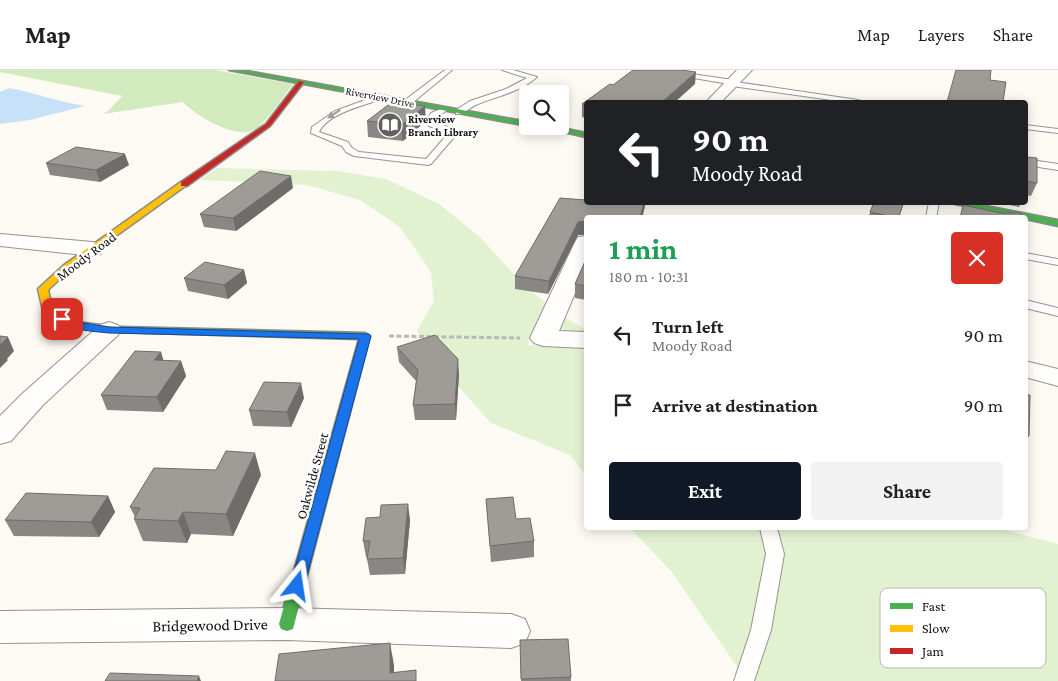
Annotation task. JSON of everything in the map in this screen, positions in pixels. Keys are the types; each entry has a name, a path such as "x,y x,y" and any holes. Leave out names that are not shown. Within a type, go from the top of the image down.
{"street":[{"name":"Riverview Drive","path":"232,70 301,82 379,102 408,102 519,122"},
{"path":"715,100 745,70"},
{"name":"Moody Road","path":"301,82 268,125 67,267 43,289 48,313 75,325 109,330 365,336"},
{"path":"569,132 584,135"},
{"path":"965,205 1017,215"},
{"path":"1028,217 1058,223"},
{"path":"0,240 93,249"},
{"path":"584,246 543,338 584,340"},
{"path":"0,434 33,399 109,330"},
{"name":"Oakwilde Street","path":"287,624 365,336"},
{"path":"1028,370 1058,378"},
{"name":"Bridgewood Drive","path":"0,627 287,624 510,631"}],"lane":[{"path":"408,102 449,70"},
{"path":"459,112 473,102 509,91 532,77 505,70"},
{"path":"650,70 845,100"},
{"path":"379,102 344,108 332,115 315,130 315,133 345,144 348,150 357,154 428,162 451,136 445,129 432,124 428,116 445,109"},
{"path":"1028,127 1058,132"},
{"path":"1028,162 1058,167"},
{"path":"1028,257 1058,262"},
{"path":"1028,305 1058,312"},
{"path":"744,681 761,630 775,554 769,530"}],"path":[{"path":"402,337 515,338"}],"green space":[{"path":"0,70 216,70 293,84 263,123 252,131 244,132 215,124 196,113 183,102 103,114 122,96 0,72"},
{"path":"217,168 337,171 386,179 439,204 480,237 524,285 558,313 584,329 584,333 533,330 528,345 584,348 584,472 570,455 491,423 455,383 417,331 434,301 431,272 400,227 360,200 307,185 200,180"},
{"path":"632,530 1005,530 1058,544 1058,681 755,681 740,671 671,571"}],"water":[{"path":"9,88 85,106 30,120 0,124 0,92"}],"building":[{"path":"633,70 681,70 696,72 664,100 588,100 610,84 613,85"},
{"path":"956,70 991,70 990,80 1006,82 1003,100 948,100"},
{"path":"392,102 425,106 401,125 367,121"},
{"path":"76,147 125,154 96,170 46,163"},
{"path":"1028,157 1037,158 1037,183 1028,182"},
{"path":"260,171 291,176 233,218 200,214"},
{"path":"560,198 584,200 584,205 643,205 641,215 584,215 584,221 578,222 549,281 515,276"},
{"path":"873,205 903,205 899,215 884,215 870,212"},
{"path":"963,205 1001,213 1021,213 1021,215 961,215"},
{"path":"205,262 244,270 224,285 184,278"},
{"path":"584,264 584,286 575,284"},
{"path":"435,335 458,359 455,404 413,405 418,370 397,347"},
{"path":"0,336 8,337 0,345"},
{"path":"135,351 161,352 154,360 181,361 157,397 101,395"},
{"path":"264,382 301,383 287,412 249,410"},
{"path":"1028,395 1030,395 1028,436"},
{"path":"226,451 255,453 226,514 183,512 178,521 134,519 140,508 130,507 154,468 216,470"},
{"path":"26,493 108,496 91,522 5,520"},
{"path":"513,497 516,519 530,518 534,541 490,546 486,499"},
{"path":"408,504 403,558 367,559 370,541 363,541 366,518 380,517 381,505"},
{"path":"568,639 571,677 521,679 520,640"},
{"path":"390,643 390,673 416,670 416,681 275,681 279,654"},
{"path":"110,673 199,676 197,681 105,681"}],"traffic: fast":[{"path":"232,70 519,122"},
{"path":"569,132 584,135"},
{"path":"965,205 1017,215"},
{"path":"1028,217 1058,223"},
{"path":"120,330 365,336 287,624"}],"traffic: slow":[{"path":"120,330 75,325 48,313 43,289 67,267 184,184"}],"traffic: jam":[{"path":"184,184 268,125 301,82"}],"place":[{"name":"Riverview Branch Library","path":"390,125"}],"route":[{"path":"62,319 75,325 109,330 365,336 297,586"}]}
